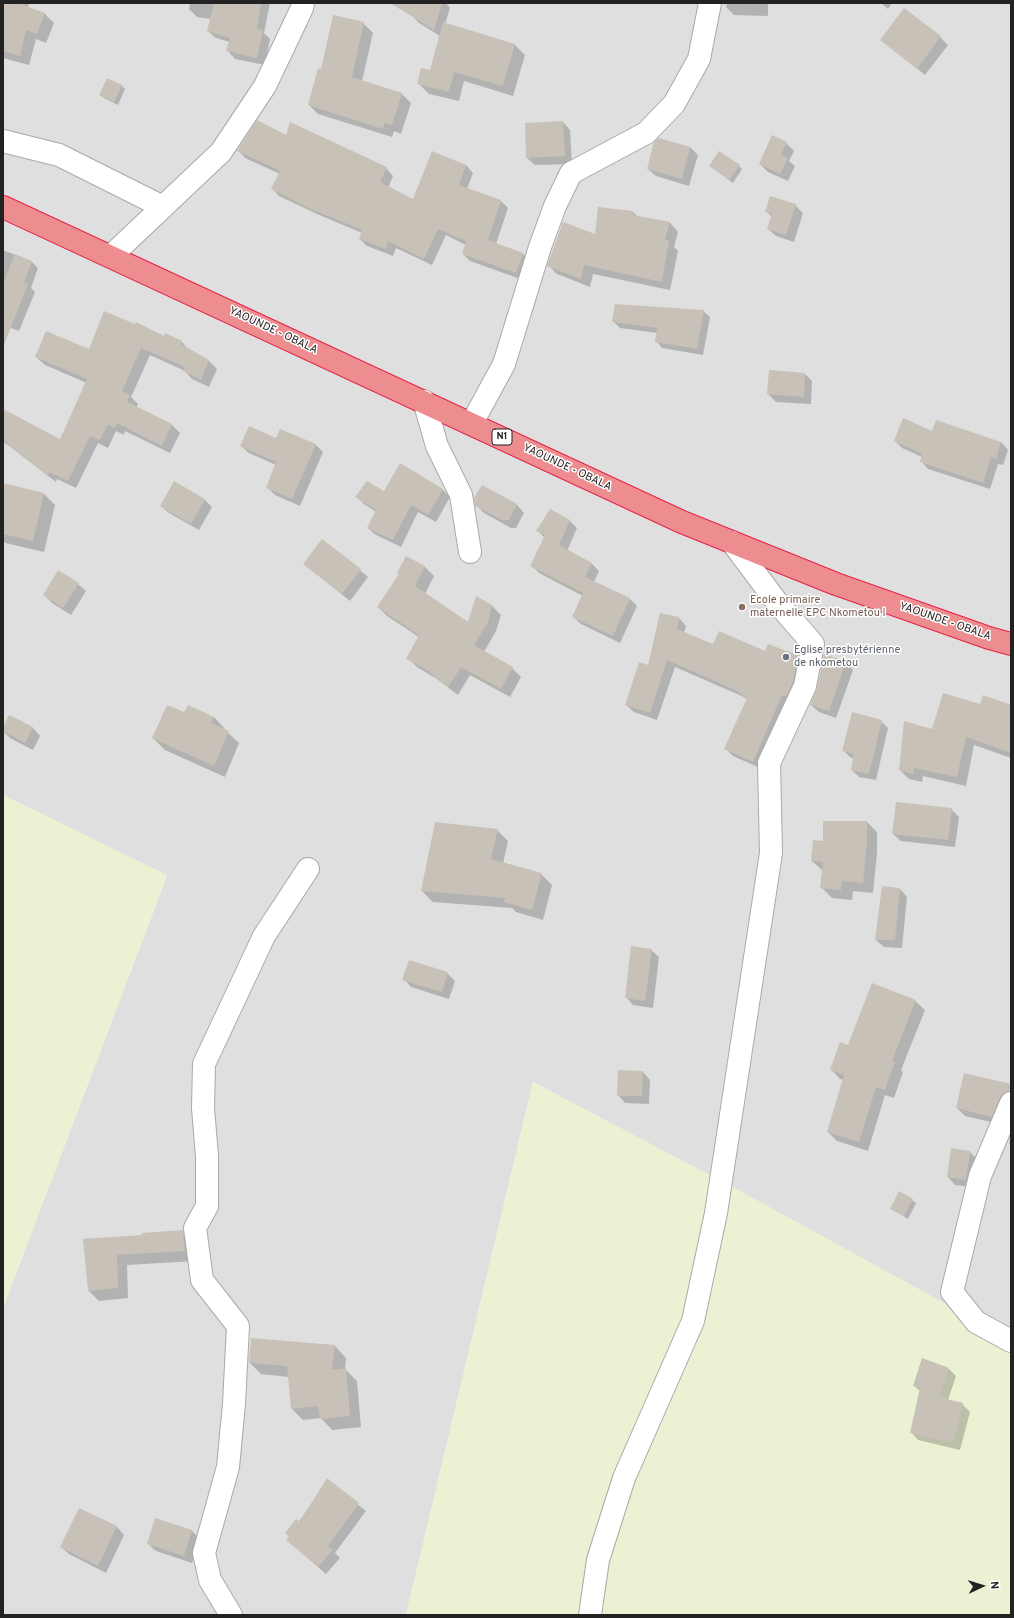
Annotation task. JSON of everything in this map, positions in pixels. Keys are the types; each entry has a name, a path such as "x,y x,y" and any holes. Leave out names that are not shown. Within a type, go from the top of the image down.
{"highway":[{"name":"YAOUNDE - OBALA","path":"3,207 472,423 682,522 836,584 989,638 1011,644"}],"street":[{"path":"111,256 221,152 265,86 303,3"},
{"path":"472,423 504,364 543,240 555,206 571,173 646,133 674,104 699,59 710,3"},
{"path":"3,141 59,155 163,207"},
{"path":"424,401 437,446 460,495 470,552"},
{"path":"590,1615 598,1560 624,1478 693,1321 716,1213 771,853 769,763 805,686 813,644 776,601 732,542"},
{"path":"231,1615 210,1580 204,1553 228,1467 234,1404 238,1326 202,1280 195,1228 207,1206 207,1156 203,1108 204,1064 264,936 308,869"},
{"path":"1011,1102 980,1176 952,1292 976,1322 1011,1341"}],"shaded area":[{"path":"3,3 1011,3 1011,1340 749,1196 533,1082 406,1615 3,1615 3,1308 167,876 3,795"}],"green space":[{"path":"3,795 167,875 3,1308"},
{"path":"533,1082 749,1196 1011,1340 1011,1615 406,1615"}],"building":[{"path":"3,3 18,3 45,13 37,34 26,30 20,56 3,51"},
{"path":"214,3 261,3 257,29 263,30 257,58 226,51 230,38 207,31"},
{"path":"390,3 442,3 434,30"},
{"path":"904,8 941,36 917,69 880,40"},
{"path":"333,15 364,22 352,77 402,93 392,125 385,123 383,129 308,105 318,68 321,69"},
{"path":"443,22 515,44 503,86 454,72 449,92 417,84 421,68 430,70"},
{"path":"107,78 122,85 114,102 99,95"},
{"path":"257,120 286,135 290,122 387,167 380,182 413,199 432,151 466,165 459,185 501,200 488,240 523,253 516,273 462,254 466,241 438,229 424,259 388,241 386,249 359,239 362,230 308,208 271,189 280,171 237,151"},
{"path":"563,121 565,156 526,158 525,123"},
{"path":"772,135 787,142 781,155 788,158 780,174 759,164"},
{"path":"659,138 690,147 682,179 647,169 654,142"},
{"path":"719,151 740,165 729,180 709,166"},
{"path":"770,196 796,204 786,235 767,229 772,214 765,212"},
{"path":"598,207 633,211 633,215 670,222 665,239 669,241 662,282 584,265 581,279 547,266 563,222 595,234"},
{"path":"15,254 32,261 24,282 28,284 3,345 3,284"},
{"path":"615,304 704,310 697,349 655,342 657,328 612,322"},
{"path":"104,311 135,324 136,322 164,336 165,333 182,341 181,344 209,360 201,380 183,371 185,367 141,348 122,391 130,395 127,402 172,424 162,446 117,423 115,428 108,424 100,440 90,436 68,481 49,472 48,476 3,440 3,409 60,439 87,379 35,357 46,331 89,349"},
{"path":"769,370 805,373 804,397 767,394"},
{"path":"903,418 932,431 936,420 1001,442 996,459 991,457 983,483 920,462 922,454 894,441"},
{"path":"249,426 276,438 280,429 316,444 292,499 266,488 276,462 240,446"},
{"path":"400,463 443,489 428,515 411,505 393,540 367,528 376,510 355,497 367,481 384,491"},
{"path":"174,481 205,499 191,524 160,506"},
{"path":"3,483 44,493 33,541 3,534"},
{"path":"482,485 517,504 509,520 502,520 475,506 474,498"},
{"path":"550,509 570,520 559,545 592,563 585,577 630,598 613,636 572,617 583,593 530,566 545,535 536,531"},
{"path":"322,539 361,569 342,594 303,564"},
{"path":"406,556 425,566 415,586 468,622 476,596 492,605 488,622 474,645 513,667 501,689 461,667 448,687 427,670 406,659 419,635 377,607 399,574 397,573"},
{"path":"58,570 79,583 63,608 43,595"},
{"path":"660,613 679,617 677,629 713,644 719,631 765,651 768,644 798,655 793,682 786,696 782,695 753,762 724,749 747,698 735,690 667,660 650,713 625,705 639,662 648,665"},
{"path":"824,654 846,661 829,711 810,705 817,688"},
{"path":"943,693 980,704 983,695 1011,705 1011,753 966,737 957,777 914,768 913,774 899,770 904,721 932,729"},
{"path":"167,705 184,712 188,705 214,717 211,723 229,731 214,766 152,738"},
{"path":"852,712 882,720 869,774 851,770 854,754 842,751"},
{"path":"9,715 33,727 25,743 3,731 3,727"},
{"path":"896,802 952,808 948,840 892,834"},
{"path":"823,821 867,821 867,842 863,883 842,881 841,890 820,888 823,862 811,861 813,840 823,841"},
{"path":"435,822 498,829 491,859 542,873 532,910 504,902 505,898 421,891"},
{"path":"882,886 900,888 895,940 875,940"},
{"path":"631,946 652,949 645,1001 625,998"},
{"path":"409,960 448,972 442,992 402,980"},
{"path":"872,983 916,1000 892,1061 895,1062 885,1090 876,1087 859,1142 827,1132 844,1075 830,1070 840,1042 848,1045"},
{"path":"618,1070 643,1071 642,1096 617,1096"},
{"path":"964,1073 1011,1084 1011,1091 1004,1093 1000,1098 992,1117 956,1108"},
{"path":"951,1148 970,1151 966,1180 947,1177"},
{"path":"899,1191 913,1199 904,1216 890,1209"},
{"path":"183,1230 185,1251 117,1255 118,1288 88,1291 83,1239 142,1235 142,1233"},
{"path":"251,1338 335,1345 332,1370 346,1368 350,1416 320,1419 318,1406 291,1409 287,1366 249,1363"},
{"path":"922,1358 949,1368 939,1397 963,1403 953,1443 910,1433 920,1388 913,1386"},
{"path":"327,1478 359,1503 328,1546 333,1550 318,1567 286,1540 289,1537 285,1533 296,1519 300,1522"},
{"path":"79,1508 117,1526 98,1566 60,1547"},
{"path":"155,1518 192,1530 184,1556 147,1544"}],"place":[{"name":"Ecole primaire maternelle EPC Nkometou I","path":"742,607"},
{"name":"Eglise presbytérienne de nkometou","path":"786,657"}]}
